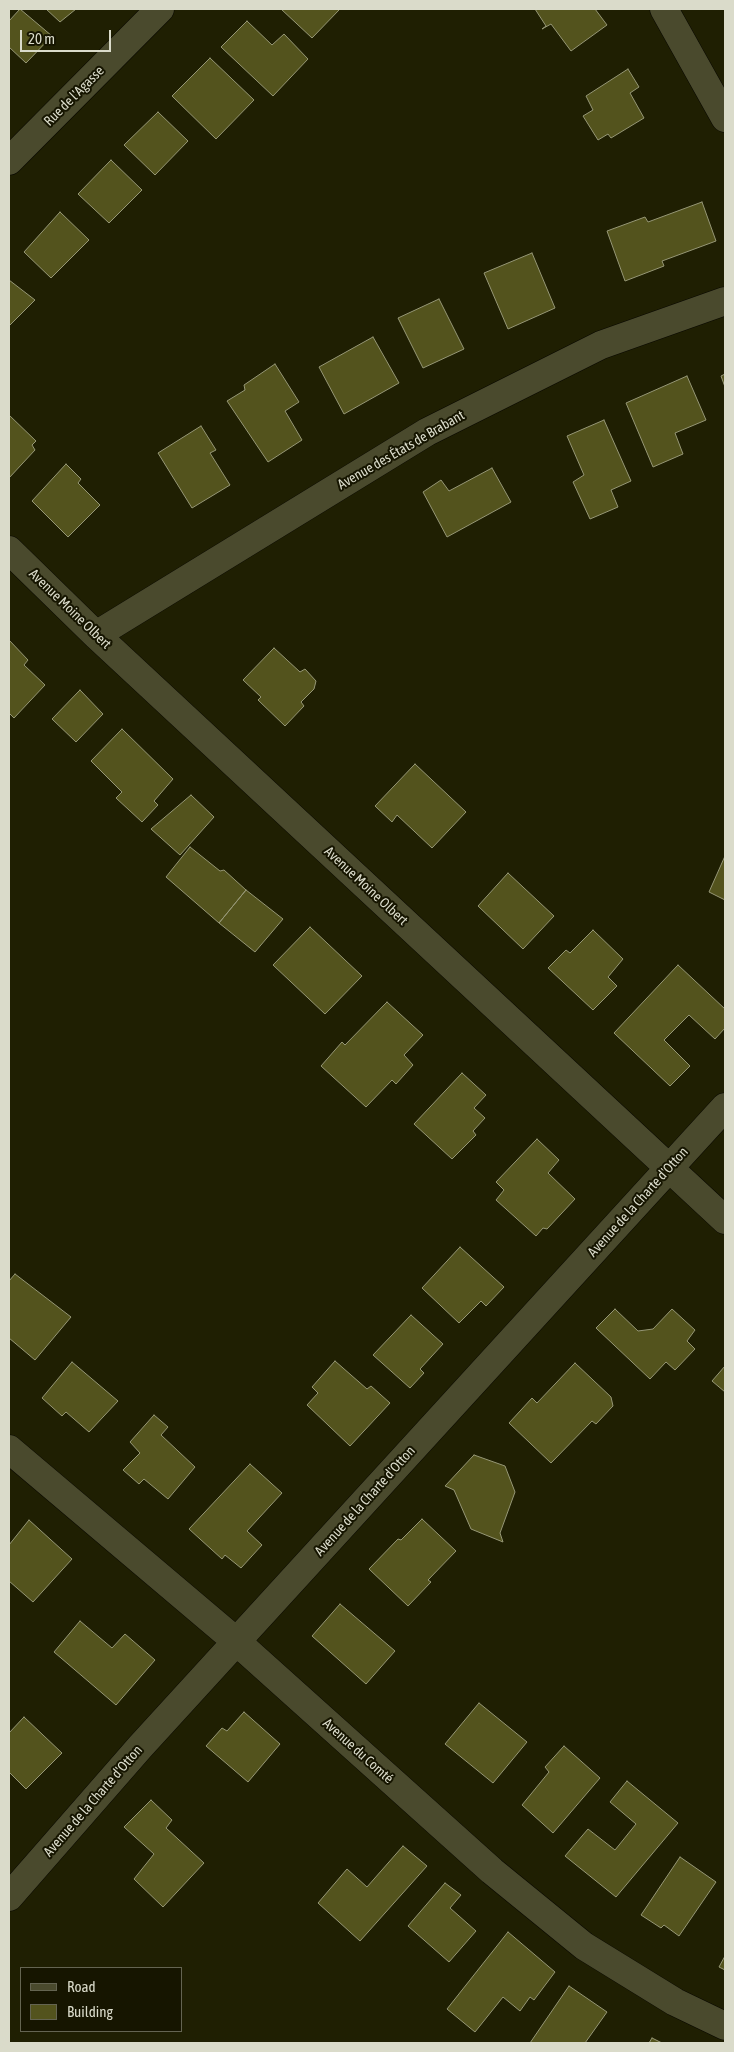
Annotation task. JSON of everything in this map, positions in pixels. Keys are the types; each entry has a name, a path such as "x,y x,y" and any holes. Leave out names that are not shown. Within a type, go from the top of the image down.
{"street":[{"name":"Rue de l'Agasse","path":"9,161 160,9"},
{"path":"664,9 725,118"},
{"name":"Avenue des États de Brabant","path":"96,635 427,432 602,345 725,301"},
{"name":"Avenue Moine Olbert","path":"9,550 96,635 725,1220"},
{"name":"Avenue de la Charte d'Otton","path":"9,1898 140,1746 725,1108"},
{"name":"Avenue du Comté","path":"9,1449 237,1642 492,1871 584,1946 675,2002 725,2026"}],"building":[{"path":"20,9 52,36 26,63 9,47 9,21"},
{"path":"46,9 76,9 60,22"},
{"path":"281,9 338,9 339,10 312,38"},
{"path":"535,9 595,9 607,25 571,51 551,24 542,29 546,26"},
{"path":"247,21 272,45 284,34 308,59 273,96 221,47"},
{"path":"210,58 254,100 216,139 172,96"},
{"path":"628,69 639,87 630,93 644,118 611,138 608,134 598,140 583,116 593,110 586,96"},
{"path":"158,112 188,141 155,175 124,145"},
{"path":"111,160 142,190 109,223 78,194"},
{"path":"702,202 716,241 662,261 664,266 625,281 607,231 645,217 648,222"},
{"path":"60,212 89,240 51,278 24,252"},
{"path":"532,253 555,308 508,329 484,273"},
{"path":"9,280 35,300 9,326"},
{"path":"439,299 464,349 423,368 398,318"},
{"path":"373,337 399,383 344,414 319,367"},
{"path":"275,364 299,402 285,411 302,440 268,462 227,401 245,390 244,385"},
{"path":"725,374 725,387 721,376"},
{"path":"687,376 706,420 675,433 683,454 653,467 626,403"},
{"path":"9,415 36,441 32,445 35,450 9,478"},
{"path":"604,420 631,481 611,490 618,507 590,519 573,482 584,475 567,436"},
{"path":"201,426 216,450 210,453 230,485 192,508 158,453"},
{"path":"66,464 81,479 78,483 100,505 68,537 32,501"},
{"path":"492,468 511,502 447,537 423,492 441,480 449,491"},
{"path":"9,640 28,660 24,665 45,685 14,718 9,713"},
{"path":"274,648 300,672 305,669 316,681 314,689 301,702 304,706 285,726 258,700 261,697 243,680"},
{"path":"80,690 103,714 76,742 52,719"},
{"path":"122,729 173,779 154,801 158,805 142,822 116,798 122,792 91,761"},
{"path":"415,764 466,812 432,848 397,815 392,822 375,806"},
{"path":"191,795 214,817 180,855 151,829"},
{"path":"190,847 220,871 224,870 246,890 219,923 166,877"},
{"path":"725,856 725,900 709,892"},
{"path":"508,873 554,916 523,949 478,906"},
{"path":"246,890 283,919 255,952 219,923"},
{"path":"310,927 362,976 325,1014 273,965"},
{"path":"593,930 623,959 608,977 617,986 593,1010 548,968 566,950 570,953"},
{"path":"678,965 725,1009 725,1028 715,1039 689,1015 664,1040 690,1066 670,1086 614,1033"},
{"path":"387,1002 423,1035 404,1055 413,1065 396,1084 392,1080 366,1107 321,1066 342,1042 345,1045"},
{"path":"462,1073 486,1095 474,1108 485,1118 473,1131 476,1135 452,1159 414,1124"},
{"path":"537,1139 559,1160 548,1173 575,1199 547,1229 543,1228 536,1236 496,1200 504,1190 496,1182"},
{"path":"460,1247 504,1287 486,1306 481,1301 459,1323 422,1288"},
{"path":"15,1274 71,1317 35,1360 9,1338 9,1281"},
{"path":"615,1309 638,1331 653,1329 672,1309 695,1330 687,1341 695,1349 675,1370 666,1362 650,1379 596,1328"},
{"path":"411,1315 443,1344 420,1369 424,1373 410,1388 373,1355"},
{"path":"335,1361 367,1389 371,1386 390,1403 350,1446 307,1405 318,1393 312,1387"},
{"path":"72,1362 118,1401 89,1432 66,1412 62,1416 42,1398"},
{"path":"575,1363 611,1397 613,1406 596,1424 592,1421 551,1463 509,1423 532,1398 537,1403"},
{"path":"725,1366 725,1392 712,1381"},
{"path":"154,1415 168,1427 161,1435 195,1467 168,1499 144,1479 139,1484 123,1470 140,1453 130,1442"},
{"path":"474,1455 505,1466 515,1492 500,1533 503,1542 471,1529 454,1490 445,1486"},
{"path":"250,1464 282,1493 247,1531 262,1545 241,1568 225,1555 222,1559 189,1529"},
{"path":"422,1519 456,1551 428,1580 431,1582 408,1606 369,1569 398,1539 401,1540"},
{"path":"29,1520 72,1559 33,1602 9,1581 9,1545"},
{"path":"340,1604 395,1651 366,1684 312,1636"},
{"path":"80,1621 112,1648 125,1634 155,1660 116,1705 54,1652"},
{"path":"479,1703 527,1742 493,1783 445,1744"},
{"path":"244,1712 280,1744 248,1782 206,1746 222,1728 227,1731"},
{"path":"24,1717 62,1753 26,1789 9,1772 9,1733"},
{"path":"564,1746 600,1778 553,1833 522,1805 549,1772 545,1767"},
{"path":"627,1781 678,1823 616,1897 565,1856 588,1829 615,1850 636,1824 610,1802"},
{"path":"151,1800 172,1820 166,1828 204,1863 163,1907 134,1879 154,1854 124,1827"},
{"path":"403,1846 427,1866 360,1941 318,1903 347,1869 367,1887"},
{"path":"680,1857 716,1882 679,1936 664,1925 661,1928 641,1915"},
{"path":"445,1883 461,1895 450,1908 476,1931 449,1962 408,1926"},
{"path":"508,1932 555,1972 534,2000 530,1997 520,2011 503,1997 475,2032 447,2009"},
{"path":"725,1956 725,1970 719,1967"},
{"path":"569,1986 607,2012 585,2043 530,2043"},
{"path":"652,2038 662,2043 649,2043"}]}
